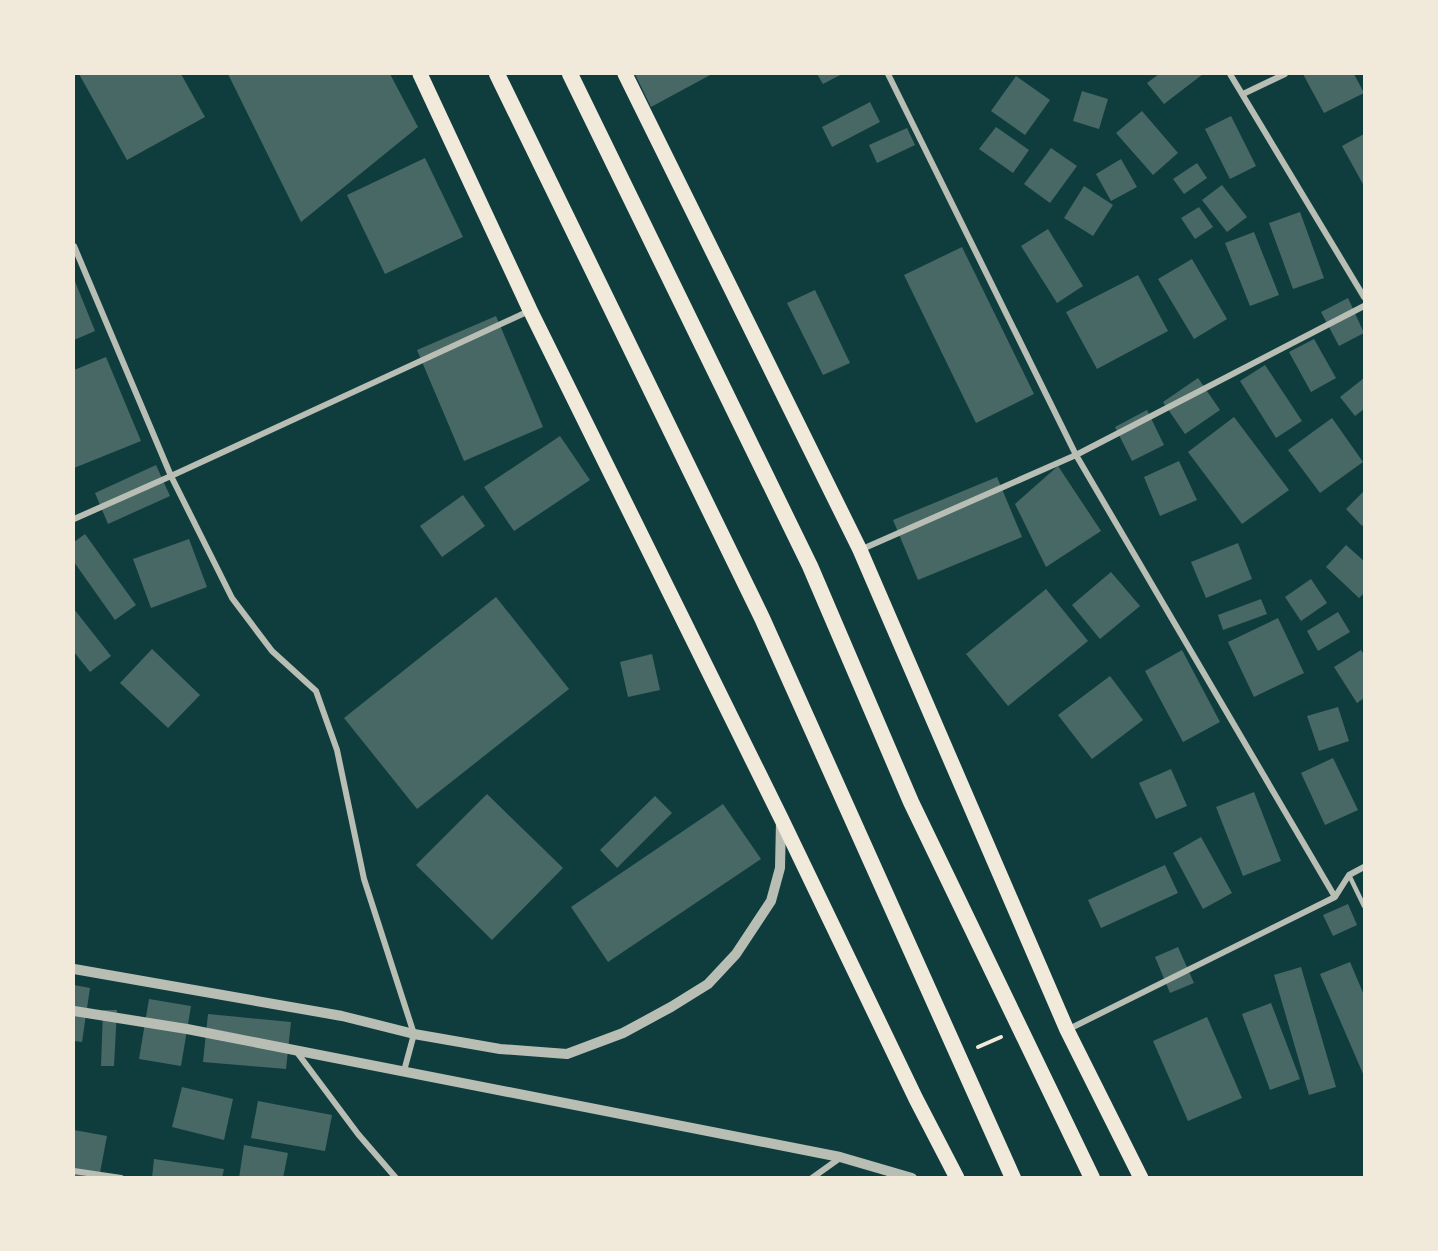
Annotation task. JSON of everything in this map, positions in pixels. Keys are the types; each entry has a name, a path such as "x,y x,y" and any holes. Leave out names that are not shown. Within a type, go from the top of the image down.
{"highway":[{"path":"496,74 762,618 1007,1176"},
{"path":"570,74 810,566 911,802 1092,1178"}],"main road":[{"path":"420,74 530,310 957,1178"},
{"path":"625,74 860,550 1067,1030 1141,1178"}],"street":[{"path":"888,74 1076,455 1335,897"},
{"path":"1230,74 1365,297"},
{"path":"1243,94 1285,74"},
{"path":"74,246 171,476 232,598 272,651 316,691 338,750 364,879 414,1034 404,1071"},
{"path":"860,550 1076,455 1365,306"},
{"path":"74,519 530,310"},
{"path":"74,969 342,1016 414,1034 500,1049 567,1054 623,1033 671,1007 708,984 736,954 771,901 780,868 781,818"},
{"path":"1067,1030 1335,897 1349,875 1365,867"},
{"path":"74,1011 187,1029 840,1157 912,1178"},
{"path":"295,1050 358,1134 396,1178"},
{"path":"812,1178 840,1157"},
{"path":"74,1171 122,1178"}],"lane":[{"path":"1349,875 1365,906"}],"path":[{"path":"972,1050 1003,1036"}],"building":[{"path":"79,74 181,74 205,117 127,160"},
{"path":"228,74 390,74 418,127 301,222"},
{"path":"635,74 712,74 651,107"},
{"path":"817,74 842,74 823,84"},
{"path":"1159,74 1203,74 1164,104 1147,83"},
{"path":"1303,74 1354,74 1364,93 1324,113"},
{"path":"1016,76 1050,100 1025,135 991,111"},
{"path":"1082,91 1108,99 1099,129 1073,121"},
{"path":"870,102 880,122 832,147 822,127"},
{"path":"1142,111 1178,153 1153,175 1116,133"},
{"path":"1231,116 1256,166 1230,179 1205,129"},
{"path":"996,127 1029,150 1013,173 979,149"},
{"path":"907,128 915,145 877,163 869,145"},
{"path":"1364,134 1364,186 1342,146"},
{"path":"1051,148 1077,166 1050,203 1024,184"},
{"path":"425,158 463,237 385,274 347,195"},
{"path":"1121,159 1137,187 1111,201 1096,174"},
{"path":"1197,163 1207,178 1184,194 1173,179"},
{"path":"1222,185 1247,217 1227,232 1202,200"},
{"path":"1084,186 1113,205 1093,236 1064,218"},
{"path":"1199,207 1213,227 1195,239 1181,218"},
{"path":"1300,212 1324,278 1293,289 1269,223"},
{"path":"1048,229 1083,286 1057,303 1021,246"},
{"path":"1254,232 1279,295 1250,306 1225,243"},
{"path":"962,247 1034,394 976,423 904,275"},
{"path":"1192,259 1227,319 1194,339 1158,279"},
{"path":"1138,275 1168,331 1097,369 1066,312"},
{"path":"74,279 95,331 74,340"},
{"path":"815,290 850,363 823,375 787,303"},
{"path":"1348,298 1364,333 1339,346 1321,312"},
{"path":"496,316 543,427 464,461 417,350"},
{"path":"1314,339 1336,378 1311,392 1289,352"},
{"path":"106,357 141,441 74,468 74,370"},
{"path":"1265,365 1302,421 1276,438 1240,381"},
{"path":"1198,378 1220,410 1185,434 1163,402"},
{"path":"1364,378 1364,409 1355,416 1340,397"},
{"path":"1147,410 1164,445 1132,461 1115,427"},
{"path":"1234,417 1289,490 1242,524 1188,452"},
{"path":"1332,418 1363,462 1320,493 1288,450"},
{"path":"560,436 590,480 514,531 484,487"},
{"path":"1179,461 1197,500 1160,516 1144,477"},
{"path":"156,465 170,496 108,524 95,493"},
{"path":"1058,466 1101,531 1046,567 1015,504"},
{"path":"997,477 1022,537 918,580 893,520"},
{"path":"1364,491 1364,524 1362,526 1346,509"},
{"path":"463,495 485,526 442,557 420,526"},
{"path":"85,534 136,605 115,620 74,562 74,542"},
{"path":"189,539 207,587 151,608 133,559"},
{"path":"1238,543 1252,579 1206,598 1191,562"},
{"path":"1346,545 1364,561 1364,593 1359,598 1326,567"},
{"path":"1111,572 1140,606 1100,639 1072,605"},
{"path":"1311,579 1327,603 1301,621 1285,597"},
{"path":"1046,589 1088,641 1008,706 966,654"},
{"path":"496,597 569,689 417,809 344,718"},
{"path":"1261,599 1267,614 1223,630 1218,615"},
{"path":"74,609 111,656 90,672 74,652"},
{"path":"1338,612 1350,632 1318,651 1307,631"},
{"path":"1278,618 1304,673 1254,697 1228,642"},
{"path":"152,649 200,695 168,728 120,683"},
{"path":"1182,650 1220,722 1183,742 1145,671"},
{"path":"1361,650 1364,655 1364,698 1357,703 1334,667"},
{"path":"652,654 660,690 628,697 620,662"},
{"path":"1110,676 1143,720 1092,759 1058,715"},
{"path":"1338,707 1349,741 1319,751 1307,716"},
{"path":"1333,758 1358,810 1325,825 1301,773"},
{"path":"1171,769 1187,806 1156,819 1139,783"},
{"path":"1254,792 1281,861 1243,876 1216,807"},
{"path":"487,794 563,868 492,940 416,865"},
{"path":"655,796 672,813 617,868 600,850"},
{"path":"723,804 761,859 608,962 571,907"},
{"path":"1201,837 1232,893 1203,909 1173,853"},
{"path":"1165,865 1178,893 1101,928 1088,900"},
{"path":"1348,904 1357,925 1333,936 1323,915"},
{"path":"1178,947 1194,983 1170,993 1155,957"},
{"path":"1350,962 1364,995 1364,1076 1320,974"},
{"path":"1301,967 1336,1087 1309,1095 1274,975"},
{"path":"74,985 90,988 82,1042 74,1041"},
{"path":"149,999 191,1006 181,1066 139,1059"},
{"path":"1271,1003 1300,1079 1270,1090 1242,1014"},
{"path":"103,1010 117,1010 114,1066 101,1066"},
{"path":"208,1014 291,1022 286,1069 203,1062"},
{"path":"1207,1017 1242,1098 1188,1121 1153,1041"},
{"path":"182,1087 233,1099 224,1140 172,1127"},
{"path":"258,1101 332,1115 325,1151 251,1138"},
{"path":"74,1130 107,1136 99,1178 74,1178"},
{"path":"244,1145 288,1153 283,1178 239,1178"},
{"path":"154,1159 224,1169 222,1178 152,1178"}]}
